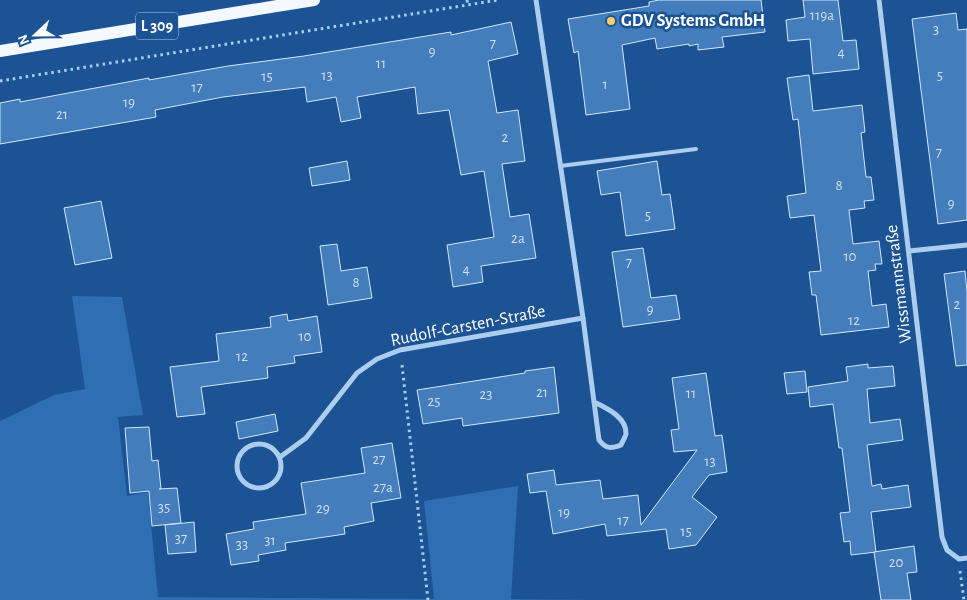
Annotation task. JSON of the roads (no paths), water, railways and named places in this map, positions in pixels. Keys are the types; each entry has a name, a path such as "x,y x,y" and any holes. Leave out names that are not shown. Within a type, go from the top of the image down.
{"main road":[{"name":"L 309","path":"0,51 314,0"}],"street":[{"path":"536,0 599,440 604,446 612,449 621,445 626,434 622,424 613,412 594,402"},
{"name":"Wissmannstraße","path":"879,0 910,251 942,537 948,550 959,559 967,558"},
{"path":"910,251 967,245"},
{"name":"Rudolf-Carsten-Straße","path":"280,457 306,438 357,373 378,359 400,350 583,318"},
{"path":"257,443 271,446 280,457 281,471 274,483 260,488 247,485 238,474 237,460 244,448 251,445 257,443"}],"lane":[{"path":"560,166 696,148"}],"place":[{"name":"GDV Systems GmbH","path":"611,21"}]}
